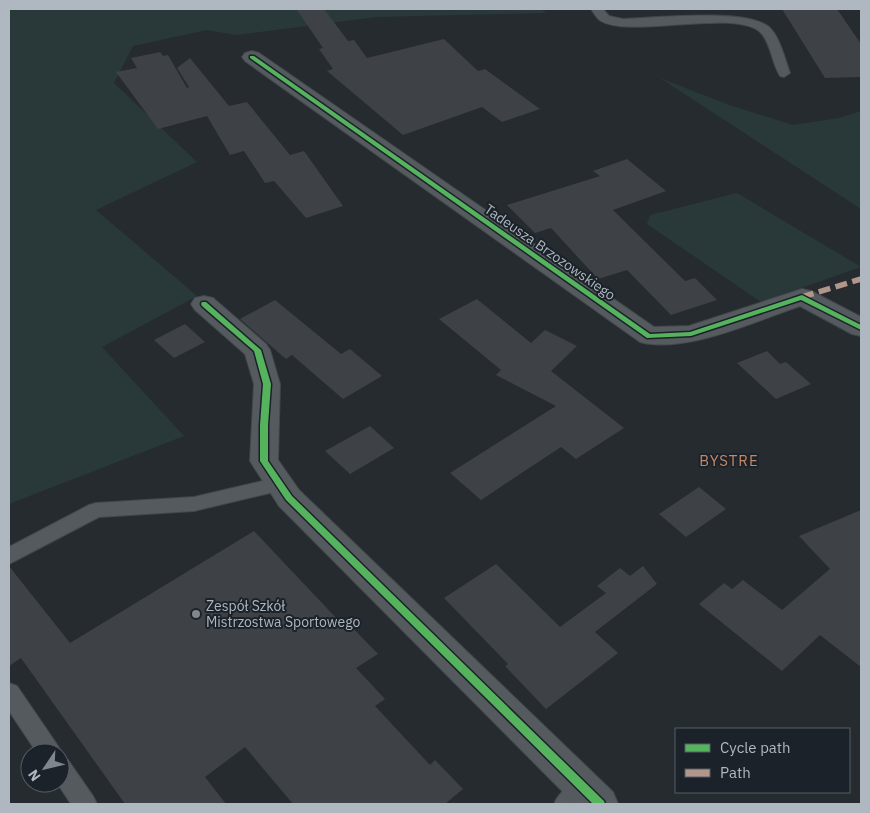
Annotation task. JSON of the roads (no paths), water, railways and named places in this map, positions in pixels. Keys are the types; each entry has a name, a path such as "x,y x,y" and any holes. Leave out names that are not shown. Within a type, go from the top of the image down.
{"street":[{"name":"Tadeusza Brzozowskiego","path":"252,57 649,336 691,334 802,297 861,328"},
{"path":"204,304 258,350 267,384 264,461 289,498 584,799"}],"lane":[{"path":"597,9 600,16 608,21 623,23 730,20 751,22 765,30 784,73"},
{"path":"9,556 96,510 194,504 280,484"},
{"path":"9,693 43,743"},
{"path":"70,782 85,804"}],"place":[{"name":"Zespół Szkół Mistrzostwa Sportowego","path":"196,614"}],"district":[{"name":"BYSTRE","path":"729,461"}]}
